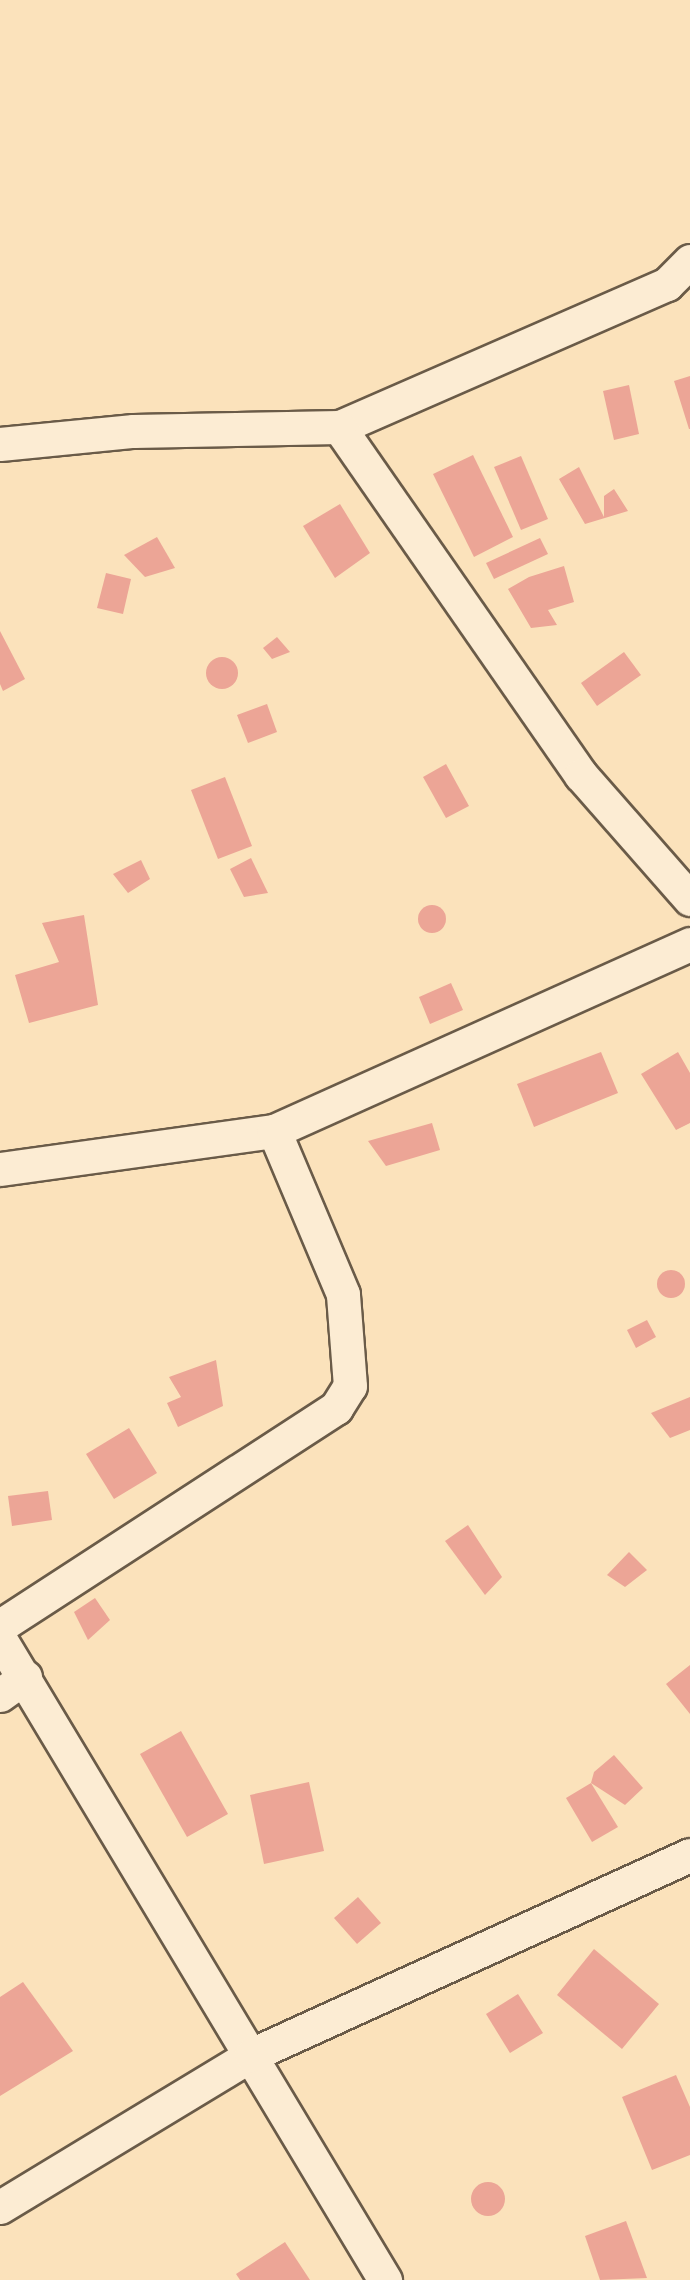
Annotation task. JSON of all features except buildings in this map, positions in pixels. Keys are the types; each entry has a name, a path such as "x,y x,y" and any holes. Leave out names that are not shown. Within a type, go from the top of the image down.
{"street":[{"path":"0,444 134,431 339,428 667,284 690,261"},
{"path":"339,428 581,775 690,899"},
{"path":"0,1169 274,1131 690,944"},
{"path":"0,1626 336,1408 350,1386 343,1294 274,1131"},
{"path":"0,1639 12,1686 251,2055 385,2280"},
{"path":"0,2207 251,2055 690,1854"}]}
